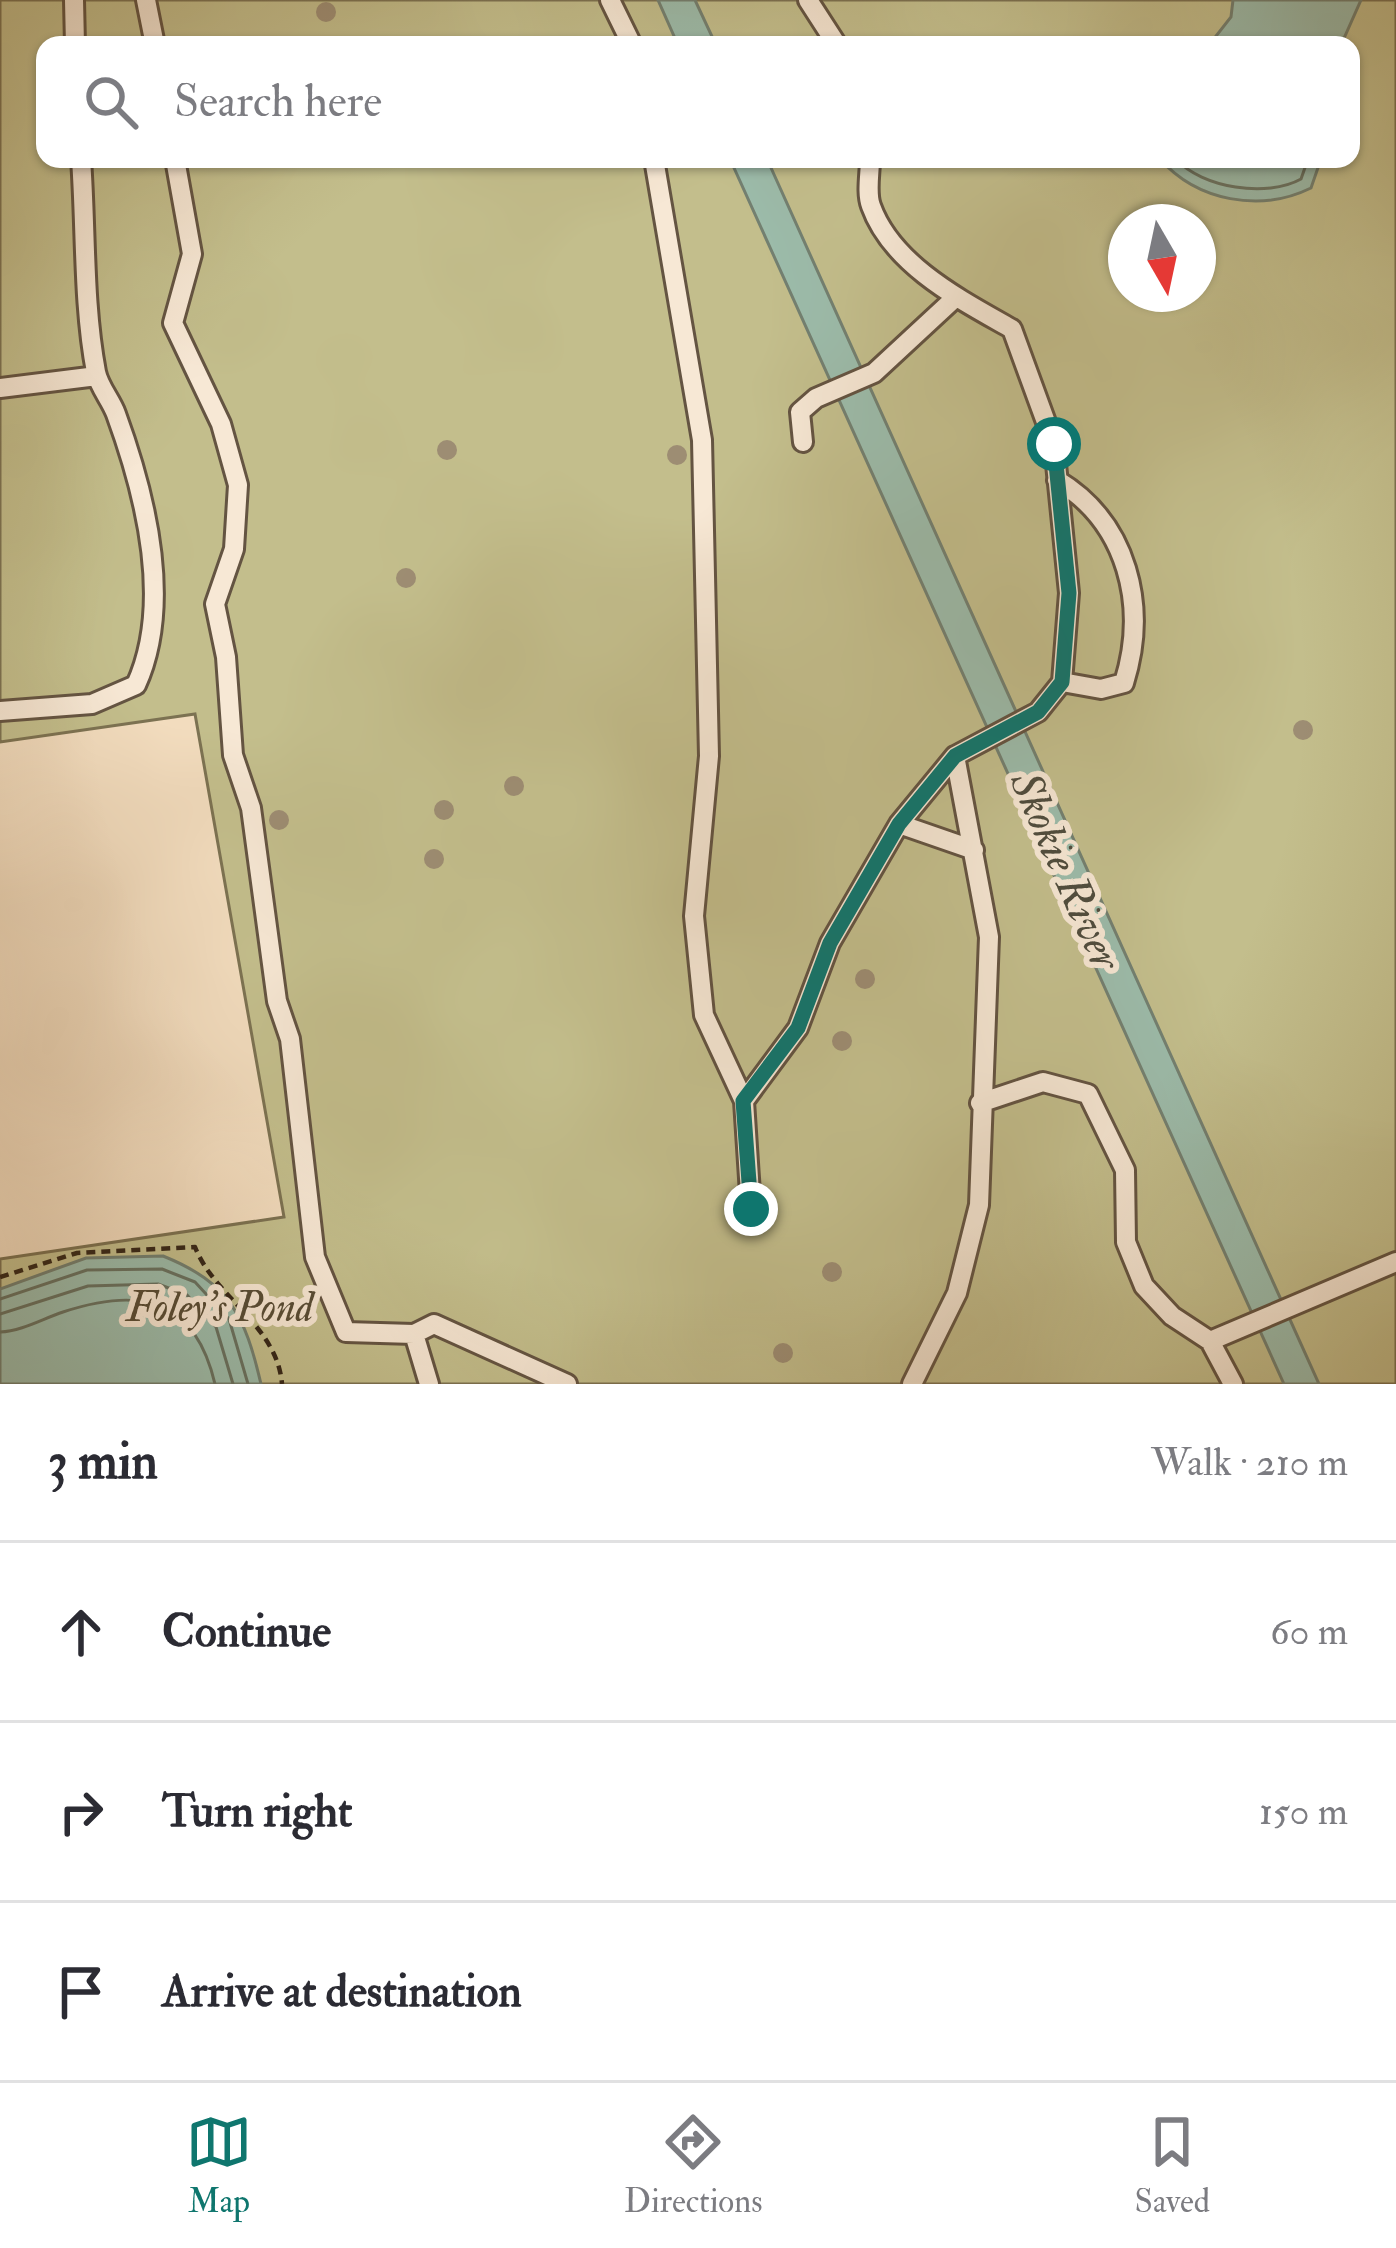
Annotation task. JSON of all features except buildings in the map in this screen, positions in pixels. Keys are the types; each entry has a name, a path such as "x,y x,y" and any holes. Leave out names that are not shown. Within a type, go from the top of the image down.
{"lane":[{"path":"74,0 75,36"},
{"path":"146,0 152,36"},
{"path":"610,0 628,36"},
{"path":"808,0 831,36"},
{"path":"0,711 92,704 136,685 152,650 155,593 139,498 116,412 97,376 82,168"},
{"path":"177,168 192,254 172,323 221,424 238,485 234,549 214,604 226,657 232,755 251,808 277,1001 290,1039 315,1256 346,1332 414,1334 434,1324 567,1384"},
{"path":"656,168 702,440 709,756 694,916 704,1015 743,1101 751,1209"},
{"path":"743,1101 798,1028 830,943 899,824 955,756 1038,712 1062,682 1069,593 1054,444 1012,329 956,297 891,244 869,202 870,168"},
{"path":"803,442 800,412 816,398 874,373 956,297"},
{"path":"0,388 97,376"},
{"path":"1058,480 1108,523 1132,600 1132,657 1124,683 1101,689 1062,682"},
{"path":"911,1384 957,1293 979,1205 989,937 955,756"},
{"path":"899,824 974,850"},
{"path":"980,1103 1043,1082 1088,1094 1125,1170 1126,1242 1144,1286 1172,1316 1210,1341 1233,1384"},
{"path":"1210,1341 1396,1262"},
{"path":"414,1334 429,1384"}],"path":[{"path":"0,1277 77,1253 195,1247 202,1264 250,1315 280,1359 282,1384"}],"green space":[{"path":"0,0 1396,0 1396,1384 0,1384 0,1259 284,1217 195,714 0,742"}],"water":[{"path":"658,0 695,0 712,36 674,36"},
{"path":"1233,0 1361,0 1345,36 1216,36 1231,17"},
{"name":"Skokie River","path":"734,168 771,168 1319,1384 1284,1384"},
{"path":"1170,168 1318,168 1311,188 1251,201 1211,193"},
{"name":"Foley’s Pond","path":"163,1256 204,1278 231,1305 248,1339 261,1384 0,1384 0,1289 86,1258"}],"route":[{"path":"751,1209 743,1101 798,1028 830,943 899,824 955,756 1038,712 1062,682 1069,593 1054,444"}]}
